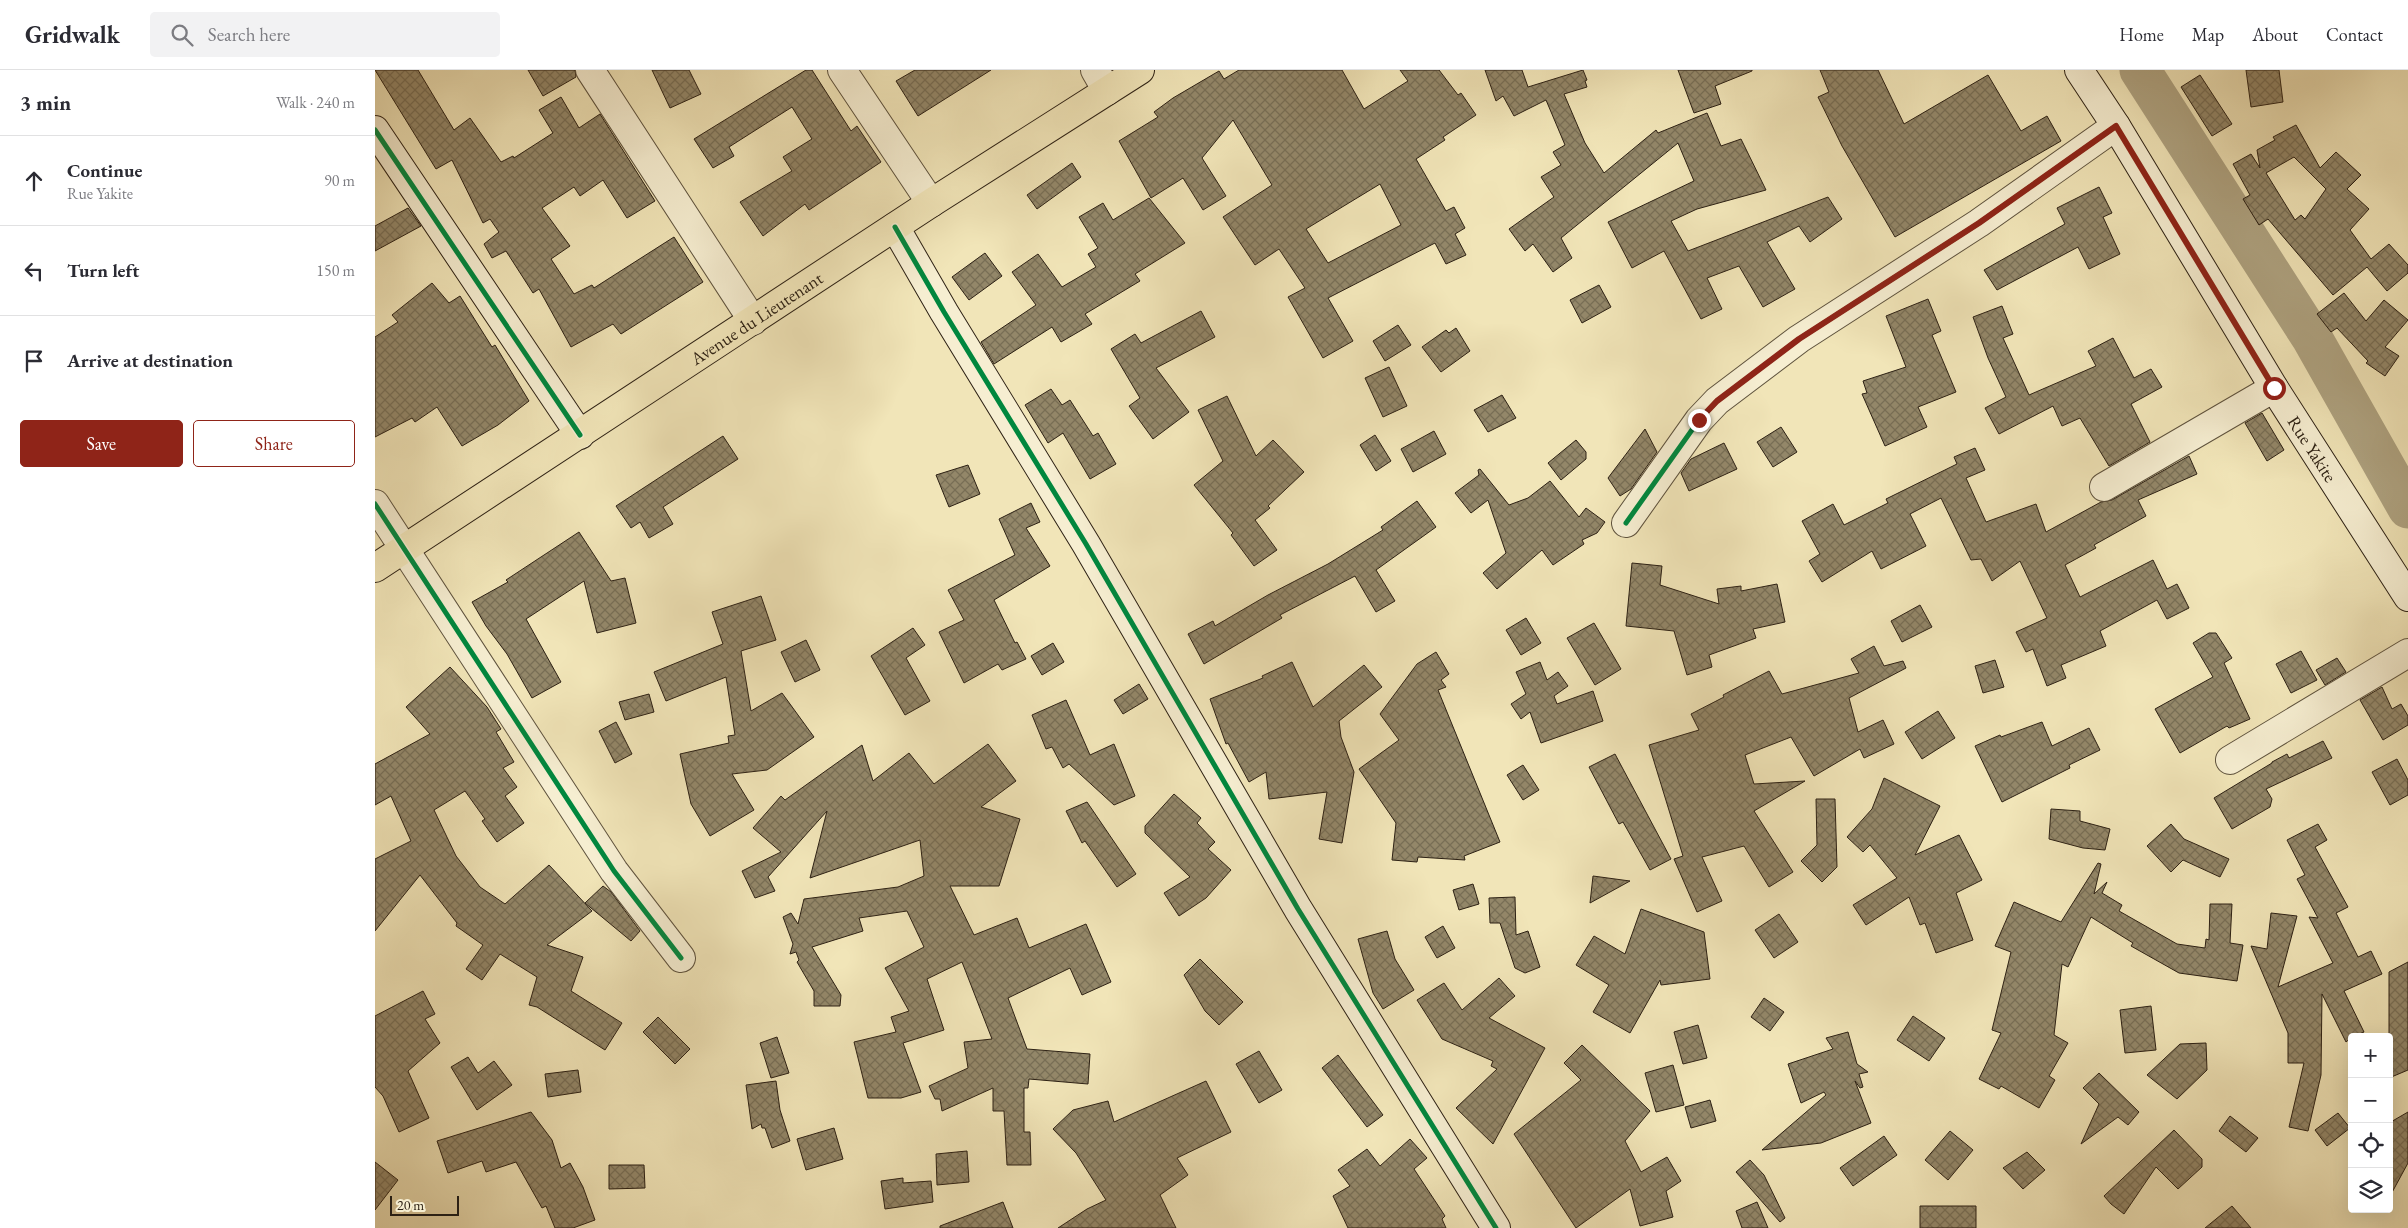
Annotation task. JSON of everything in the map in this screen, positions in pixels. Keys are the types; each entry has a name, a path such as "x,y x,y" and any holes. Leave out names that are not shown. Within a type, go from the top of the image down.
{"main road":[{"name":"Avenue du Lieutenant","path":"375,568 404,547 579,435 931,203 1101,80 1140,70"}],"street":[{"path":"590,70 753,321"},
{"path":"842,70 931,203"},
{"name":"Rue Yakite","path":"2079,70 2116,126 2274,388 2408,597"},
{"path":"1626,523 1699,420 1717,401 1799,339 1979,223 2116,126"},
{"path":"375,130 579,435"},
{"path":"895,227 944,312 1086,544 1298,909 1496,1228"},
{"path":"2104,487 2274,388"},
{"path":"375,504 614,871 681,958"},
{"path":"2231,760 2408,653"}],"building":[{"path":"375,70 418,70 454,130 470,118 501,162 513,156 514,158 553,133 539,110 561,97 579,128 600,114 655,201 627,218 603,180 580,196 574,187 542,208 570,246 551,259 574,294 592,285 594,288 674,237 703,282 621,334 613,324 571,347 539,289 533,293 506,251 492,258 484,244 499,232 490,219 483,223 452,160 436,169"},
{"path":"528,70 575,70 576,77 543,96"},
{"path":"652,70 689,70 701,94 670,108"},
{"path":"806,70 812,70 851,131 857,126 881,162 809,210 805,204 763,236 740,202 792,171 783,157 812,139 792,107 729,147 734,156 713,168 694,139"},
{"path":"915,70 991,70 918,116 896,81"},
{"path":"1239,70 1342,70 1364,109 1408,81 1400,70 1439,70 1458,95 1461,93 1476,115 1443,137 1445,140 1416,159 1446,211 1454,207 1465,228 1455,234 1466,255 1446,264 1435,243 1328,298 1353,341 1323,358 1288,297 1305,288 1279,249 1255,265 1223,217 1272,185 1233,120 1202,158 1226,196 1203,210 1183,178 1151,198 1119,141 1158,117 1154,112 1173,98 1219,71 1224,79","holes":["1380,184 1401,225 1328,263 1306,229"]},
{"path":"1485,70 1522,70 1528,87 1583,70 1587,80 1585,81 1587,87 1564,94 1585,143 1604,173 1656,130 1658,133 1707,113 1721,146 1741,139 1766,190 1697,209 1671,221 1688,251 1828,197 1842,219 1810,242 1799,226 1767,242 1795,289 1763,307 1739,266 1707,278 1722,309 1701,319 1664,251 1632,268 1608,222 1694,181 1678,143 1561,238 1572,258 1553,272 1533,244 1525,251 1509,229 1554,197 1541,177 1561,165 1553,152 1565,145 1546,100 1514,116 1503,96 1496,101"},
{"path":"1678,70 1752,71 1715,86 1721,104 1694,113"},
{"path":"1820,70 1878,70 1904,124 1988,75 2021,131 2047,116 2061,141 1895,237 1842,146 1818,97 1829,92"},
{"path":"2246,70 2279,70 2283,102 2251,107"},
{"path":"2200,75 2232,124 2212,136 2181,87"},
{"path":"2296,125 2320,168 2336,152 2361,175 2347,189 2369,209 2350,230 2371,259 2389,244 2408,265 2408,273 2387,291 2367,267 2333,295 2268,219 2259,225 2243,199 2250,195 2233,164 2251,154 2260,168 2257,150 2275,140 2273,137","holes":["2294,157 2326,189 2305,219 2301,215 2295,220 2266,173"]},
{"path":"1072,163 1081,177 1037,209 1027,195"},
{"path":"2099,187 2112,213 2103,217 2120,254 2089,269 2078,247 1997,290 1984,270 2065,224 2057,208"},
{"path":"1149,198 1185,243 1135,274 1140,281 1085,314 1092,324 1061,342 1052,327 994,364 981,342 1036,305 1012,272 1038,254 1062,287 1096,267 1088,254 1098,248 1079,217 1103,203 1113,220"},
{"path":"408,208 421,226 375,251 375,226"},
{"path":"985,253 1002,276 969,300 952,277"},
{"path":"432,283 449,303 460,296 492,347 495,345 529,401 498,425 462,446 437,407 415,422 412,418 375,437 375,337 398,322 392,315"},
{"path":"1599,285 1611,307 1582,323 1570,300"},
{"path":"2344,293 2366,321 2384,300 2408,320 2385,347 2399,356 2385,376 2366,363 2368,361 2337,328 2331,332 2317,314"},
{"path":"1928,299 1941,331 1932,335 1956,392 1918,407 1927,427 1885,446 1862,394 1867,393 1863,381 1906,367 1886,316"},
{"path":"2002,306 2013,334 2003,338 2029,395 2096,366 2088,351 2113,338 2134,378 2151,369 2162,387 2131,404 2150,442 2109,466 2080,418 2062,426 2053,406 1999,434 1985,408 2006,397 1988,358 1973,317"},
{"path":"1201,311 1215,337 1156,368 1189,412 1153,439 1129,406 1140,398 1111,349 1135,334 1141,343"},
{"path":"1398,325 1411,345 1385,361 1373,341"},
{"path":"1456,328 1470,351 1441,372 1422,347 1446,330 1449,333"},
{"path":"1389,367 1407,406 1383,417 1365,378"},
{"path":"1051,389 1062,405 1070,400 1093,436 1098,433 1116,464 1090,479 1063,433 1048,443 1025,405"},
{"path":"1502,395 1516,418 1488,432 1474,410"},
{"path":"1227,396 1256,456 1273,440 1304,472 1268,506 1270,508 1255,520 1277,550 1254,566 1231,535 1233,533 1194,485 1223,461 1198,410"},
{"path":"2262,413 2284,450 2267,461 2245,423"},
{"path":"1781,427 1797,452 1773,467 1757,442"},
{"path":"1645,429 1657,452 1631,489 1620,496 1608,478"},
{"path":"1434,431 1446,454 1413,472 1401,449"},
{"path":"1375,435 1391,461 1376,471 1360,445"},
{"path":"723,436 738,459 663,507 673,524 649,538 640,522 631,528 616,506"},
{"path":"1576,440 1586,452 1586,459 1561,480 1548,463"},
{"path":"1724,443 1737,469 1689,491 1681,473 1691,459"},
{"path":"1975,448 1985,470 1966,478 1986,522 2036,504 2046,532 2101,502 2112,500 2189,456 2197,474 2138,500 2146,516 2094,545 2096,548 2065,565 2080,597 2153,560 2167,589 2177,584 2189,608 2167,619 2157,600 2100,631 2106,646 2061,665 2066,678 2047,686 2033,649 2026,652 2016,632 2047,618 2020,561 1992,581 1981,559 1971,560 1941,498 1910,514 1926,546 1881,569 1872,551 1822,582 1809,561 1820,554 1802,521 1833,504 1844,525 1888,503 1886,499 1957,464 1954,457"},
{"path":"968,465 980,494 949,507 936,475"},
{"path":"1480,469 1509,505 1528,498 1550,481 1579,517 1586,508 1605,522 1597,533 1582,540 1584,544 1553,565 1542,550 1497,589 1483,573 1506,553 1488,500 1471,513 1455,493 1479,475 1478,470"},
{"path":"1417,501 1436,527 1376,570 1395,601 1376,612 1355,576 1280,615 1282,618 1204,664 1188,634 1213,621 1215,626 1268,595 1328,564 1383,530 1381,527"},
{"path":"1031,503 1040,522 1026,528 1050,566 994,600 1015,643 1017,642 1026,659 1002,670 998,664 964,683 939,632 964,620 948,590 1015,555 999,519"},
{"path":"579,532 611,581 625,578 636,623 597,633 584,581 526,619 561,682 532,698 507,654 486,626 472,602 508,582 506,580"},
{"path":"1632,563 1662,566 1660,585 1719,604 1717,589 1741,586 1741,591 1777,584 1785,622 1753,629 1756,638 1709,655 1712,667 1687,675 1674,631 1626,626"},
{"path":"761,596 776,640 741,651 751,711 782,693 814,737 767,770 732,774 754,810 710,836 691,804 680,754 729,743 728,736 735,735 726,677 666,701 654,672 723,644 712,612"},
{"path":"1920,605 1932,627 1902,642 1891,621"},
{"path":"1526,618 1541,643 1521,655 1506,630"},
{"path":"1594,623 1621,669 1595,685 1567,638"},
{"path":"913,628 925,645 906,658 930,701 905,715 871,656"},
{"path":"2209,633 2216,633 2232,658 2224,663 2250,719 2229,728 2227,726 2180,753 2155,709 2213,677 2193,643"},
{"path":"806,640 820,670 795,682 781,652"},
{"path":"1053,643 1064,662 1042,675 1031,656"},
{"path":"1874,646 1884,666 1903,661 1906,668 1849,698 1858,732 1883,720 1894,744 1864,758 1860,749 1814,776 1791,737 1745,755 1754,784 1805,781 1754,811 1793,872 1769,887 1744,846 1702,857 1722,901 1697,912 1674,859 1683,856 1649,745 1699,730 1691,714 1769,671 1782,694 1859,673 1851,659"},
{"path":"2301,651 2317,680 2291,693 2276,664"},
{"path":"1436,652 1449,674 1441,680 1446,687 1438,690 1500,842 1464,856 1465,860 1418,857 1417,862 1392,860 1396,823 1359,769 1399,740 1380,714 1417,664"},
{"path":"2337,658 2346,672 2325,685 2316,670"},
{"path":"1995,660 2004,687 1983,693 1975,666"},
{"path":"1292,662 1313,707 1364,665 1382,687 1339,721 1341,737 1354,772 1342,843 1319,839 1327,792 1269,799 1266,772 1249,782 1228,743 1226,744 1210,699 1263,678 1262,676"},
{"path":"1540,662 1547,680 1558,672 1568,686 1554,696 1557,704 1593,691 1603,721 1541,743 1530,712 1521,719 1511,704 1526,694 1516,672"},
{"path":"450,667 487,707 501,729 496,732 514,762 503,768 517,787 505,796 524,823 497,842 482,821 485,819 465,791 434,810 456,856 480,887 505,904 549,865 592,911 547,945 583,957 571,991 622,1023 605,1050 537,1007 529,1005 537,977 500,954 482,980 466,969 483,945 456,926 457,923 420,875 375,931 375,859 411,841 391,796 375,805 375,764 430,734 406,707"},
{"path":"1139,684 1148,699 1123,714 1114,700"},
{"path":"2382,687 2392,709 2401,704 2408,716 2408,725 2383,740 2360,700"},
{"path":"649,694 654,712 625,720 619,702"},
{"path":"1066,700 1090,755 1114,744 1135,796 1114,805 1069,764 1063,768 1052,747 1046,749 1032,715"},
{"path":"1938,711 1955,738 1922,759 1905,732"},
{"path":"616,722 632,754 615,763 599,731"},
{"path":"2042,722 2052,746 2089,728 2100,750 2069,765 2070,768 2002,802 1975,746 2000,735 2001,737"},
{"path":"2323,741 2332,758 2266,789 2272,799 2270,807 2232,829 2214,798 2287,754 2289,758"},
{"path":"988,744 1016,781 981,807 1020,819 999,886 950,886 974,935 1017,918 1029,948 1086,924 1111,982 1082,995 1070,968 1008,998 1027,1049 1090,1054 1088,1084 1029,1079 1028,1088 1024,1088 1024,1132 1030,1132 1031,1165 1007,1165 1004,1111 993,1111 993,1088 942,1111 940,1099 935,1099 929,1086 968,1068 964,1042 992,1039 962,962 927,979 944,1030 903,1043 921,1092 901,1098 868,1098 854,1042 896,1032 891,1017 909,1011 885,968 924,947 907,911 859,918 863,931 812,947 841,995 840,1006 814,1006 814,991 797,962 799,960 796,952 790,954 793,944 783,917 791,913 798,924 804,899 898,887 924,876 920,840 810,878 827,811 768,877 775,891 755,898 742,871 781,852 753,828 781,796 785,800 862,745 873,781 909,753 934,784"},
{"path":"1615,754 1671,859 1650,870 1623,822 1619,824 1589,767"},
{"path":"2397,759 2408,780 2408,795 2390,805 2372,772"},
{"path":"1523,765 1539,790 1523,800 1507,775"},
{"path":"1884,778 1940,806 1915,855 1959,835 1982,880 1956,893 1973,940 1936,953 1925,923 1920,925 1909,897 1866,925 1853,905 1897,878 1870,845 1863,852 1847,837 1872,809"},
{"path":"1174,794 1201,818 1197,823 1215,842 1208,849 1231,870 1206,898 1179,916 1164,893 1190,877 1145,833 1145,826"},
{"path":"1816,799 1835,799 1837,867 1822,882 1801,861 1817,845"},
{"path":"1087,802 1136,874 1117,887 1085,841 1082,843 1066,811"},
{"path":"2051,809 2080,811 2080,821 2110,829 2105,850 2083,848 2049,839"},
{"path":"2171,824 2184,839 2229,859 2220,877 2183,860 2171,872 2147,846"},
{"path":"2318,824 2327,840 2315,847 2348,907 2336,913 2358,957 2371,951 2382,974 2344,991 2364,1032 2348,1033 2348,1040 2346,1042 2322,994 2321,1075 2308,1131 2289,1127 2304,1063 2288,1063 2288,1033 2251,946 2267,949 2271,913 2297,916 2278,987 2333,963 2309,917 2318,918 2297,879 2305,875 2287,840"},
{"path":"2098,863 2101,864 2094,894 2107,882 2102,893 2122,905 2119,911 2177,944 2205,948 2206,939 2209,940 2210,904 2232,904 2230,943 2243,945 2237,981 2179,973 2131,946 2133,943 2091,917 2068,967 2062,964 2054,1035 2068,1043 2049,1076 2055,1080 2039,1108 2001,1086 1999,1089 1979,1079 2001,1033 1992,1030 2011,952 1995,946 2014,902 2061,922"},
{"path":"1593,876 1630,881 1590,903"},
{"path":"1473,884 1479,904 1459,910 1453,890"},
{"path":"603,886 611,892 640,931 631,941 585,903"},
{"path":"1515,897 1516,935 1528,931 1540,967 1525,973 1515,968 1500,923 1490,923 1489,898"},
{"path":"1641,909 1704,932 1710,979 1661,985 1660,980 1630,1033 1593,1012 1609,985 1576,965 1594,936 1625,954"},
{"path":"1779,914 1798,942 1774,958 1755,930"},
{"path":"1443,926 1455,948 1437,958 1425,937"},
{"path":"1387,931 1395,959 1414,990 1383,1009 1373,993 1358,939"},
{"path":"1200,959 1243,1002 1219,1025 1205,1011 1184,975"},
{"path":"2408,962 2408,1070 2393,1076 2393,1033 2389,1033 2389,972"},
{"path":"1499,978 1515,996 1489,1018 1545,1048 1493,1144 1456,1108 1497,1069 1491,1066 1493,1061 1442,1039 1417,1000 1444,983 1462,1010"},
{"path":"423,991 435,1014 425,1019 440,1043 408,1071 429,1118 399,1132 383,1096 375,1087 375,1016"},
{"path":"1764,998 1784,1012 1770,1031 1751,1017"},
{"path":"2151,1006 2156,1050 2125,1053 2120,1010"},
{"path":"1913,1016 1945,1038 1929,1061 1897,1040"},
{"path":"658,1017 690,1049 675,1064 643,1032"},
{"path":"1698,1025 1707,1058 1683,1064 1674,1032"},
{"path":"1848,1032 1857,1064 1868,1072 1859,1074 1863,1087 1860,1088 1855,1081 1871,1123 1821,1143 1762,1150 1826,1095 1824,1092 1801,1103 1788,1064 1833,1049 1826,1038"},
{"path":"777,1037 789,1073 771,1078 760,1043"},
{"path":"2206,1043 2207,1070 2177,1099 2147,1075 2180,1044"},
{"path":"1582,1045 1650,1111 1625,1141 1641,1172 1667,1157 1681,1181 1666,1191 1673,1217 1640,1226 1630,1189 1576,1228 1514,1134 1581,1080 1564,1063"},
{"path":"1259,1051 1282,1090 1259,1103 1236,1064"},
{"path":"1338,1055 1383,1115 1367,1127 1322,1068"},
{"path":"468,1057 478,1073 494,1061 512,1085 477,1110 451,1067"},
{"path":"1673,1065 1684,1105 1656,1112 1645,1073"},
{"path":"578,1070 581,1092 548,1097 545,1074"},
{"path":"2099,1073 2139,1112 2128,1125 2118,1117 2081,1144 2099,1104 2083,1088"},
{"path":"776,1081 780,1110 790,1141 772,1148 765,1128 762,1128 761,1124 752,1129 746,1085"},
{"path":"1206,1081 1231,1132 1177,1158 1188,1175 1160,1195 1176,1228 1058,1228 1087,1209 1106,1200 1076,1153 1053,1129 1073,1110 1108,1101 1114,1122"},
{"path":"1710,1100 1716,1121 1691,1128 1685,1107"},
{"path":"531,1112 552,1140 561,1168 570,1163 583,1187 595,1220 573,1228 555,1228 546,1206 542,1208 516,1162 486,1172 482,1161 448,1173 437,1141"},
{"path":"2408,1112 2408,1163 2393,1191 2393,1123 2393,1121"},
{"path":"2338,1113 2348,1126 2348,1130 2327,1146 2315,1130"},
{"path":"2230,1116 2258,1138 2246,1152 2219,1131"},
{"path":"834,1128 843,1159 806,1170 797,1139"},
{"path":"2174,1130 2202,1159 2202,1167 2178,1189 2156,1167 2124,1214 2104,1196"},
{"path":"1950,1131 1973,1150 1948,1180 1925,1160"},
{"path":"1884,1136 1897,1155 1853,1186 1840,1168"},
{"path":"1410,1139 1427,1158 1414,1169 1445,1216 1442,1219 1446,1228 1348,1228 1333,1196 1350,1186 1338,1170 1367,1149 1380,1166"},
{"path":"967,1151 969,1182 937,1185 936,1154"},
{"path":"2027,1152 2045,1170 2023,1189 2003,1168"},
{"path":"1750,1160 1764,1175 1785,1218 1780,1222 1736,1172"},
{"path":"375,1162 398,1180 375,1210"},
{"path":"609,1165 644,1165 645,1188 609,1189"},
{"path":"903,1178 903,1183 931,1181 933,1202 885,1209 881,1181"},
{"path":"1003,1202 1013,1228 940,1228 940,1226"},
{"path":"1757,1202 1768,1228 1742,1228 1736,1211"},
{"path":"1920,1206 1976,1206 1976,1228 1920,1228"},
{"path":"2232,1206 2251,1228 2205,1228"}],"waterway":[{"path":"2140,70 2312,338 2408,508"}],"cycle path":[{"path":"1626,523 1699,420 1717,401 1799,339 1979,223 2116,126"},
{"path":"375,130 580,435"},
{"path":"895,227 944,312 1086,544 1298,909 1496,1228"},
{"path":"375,504 614,871 681,958"}],"route":[{"path":"1699,420 1717,401 1799,339 1979,223 2116,126 2274,388"}]}
